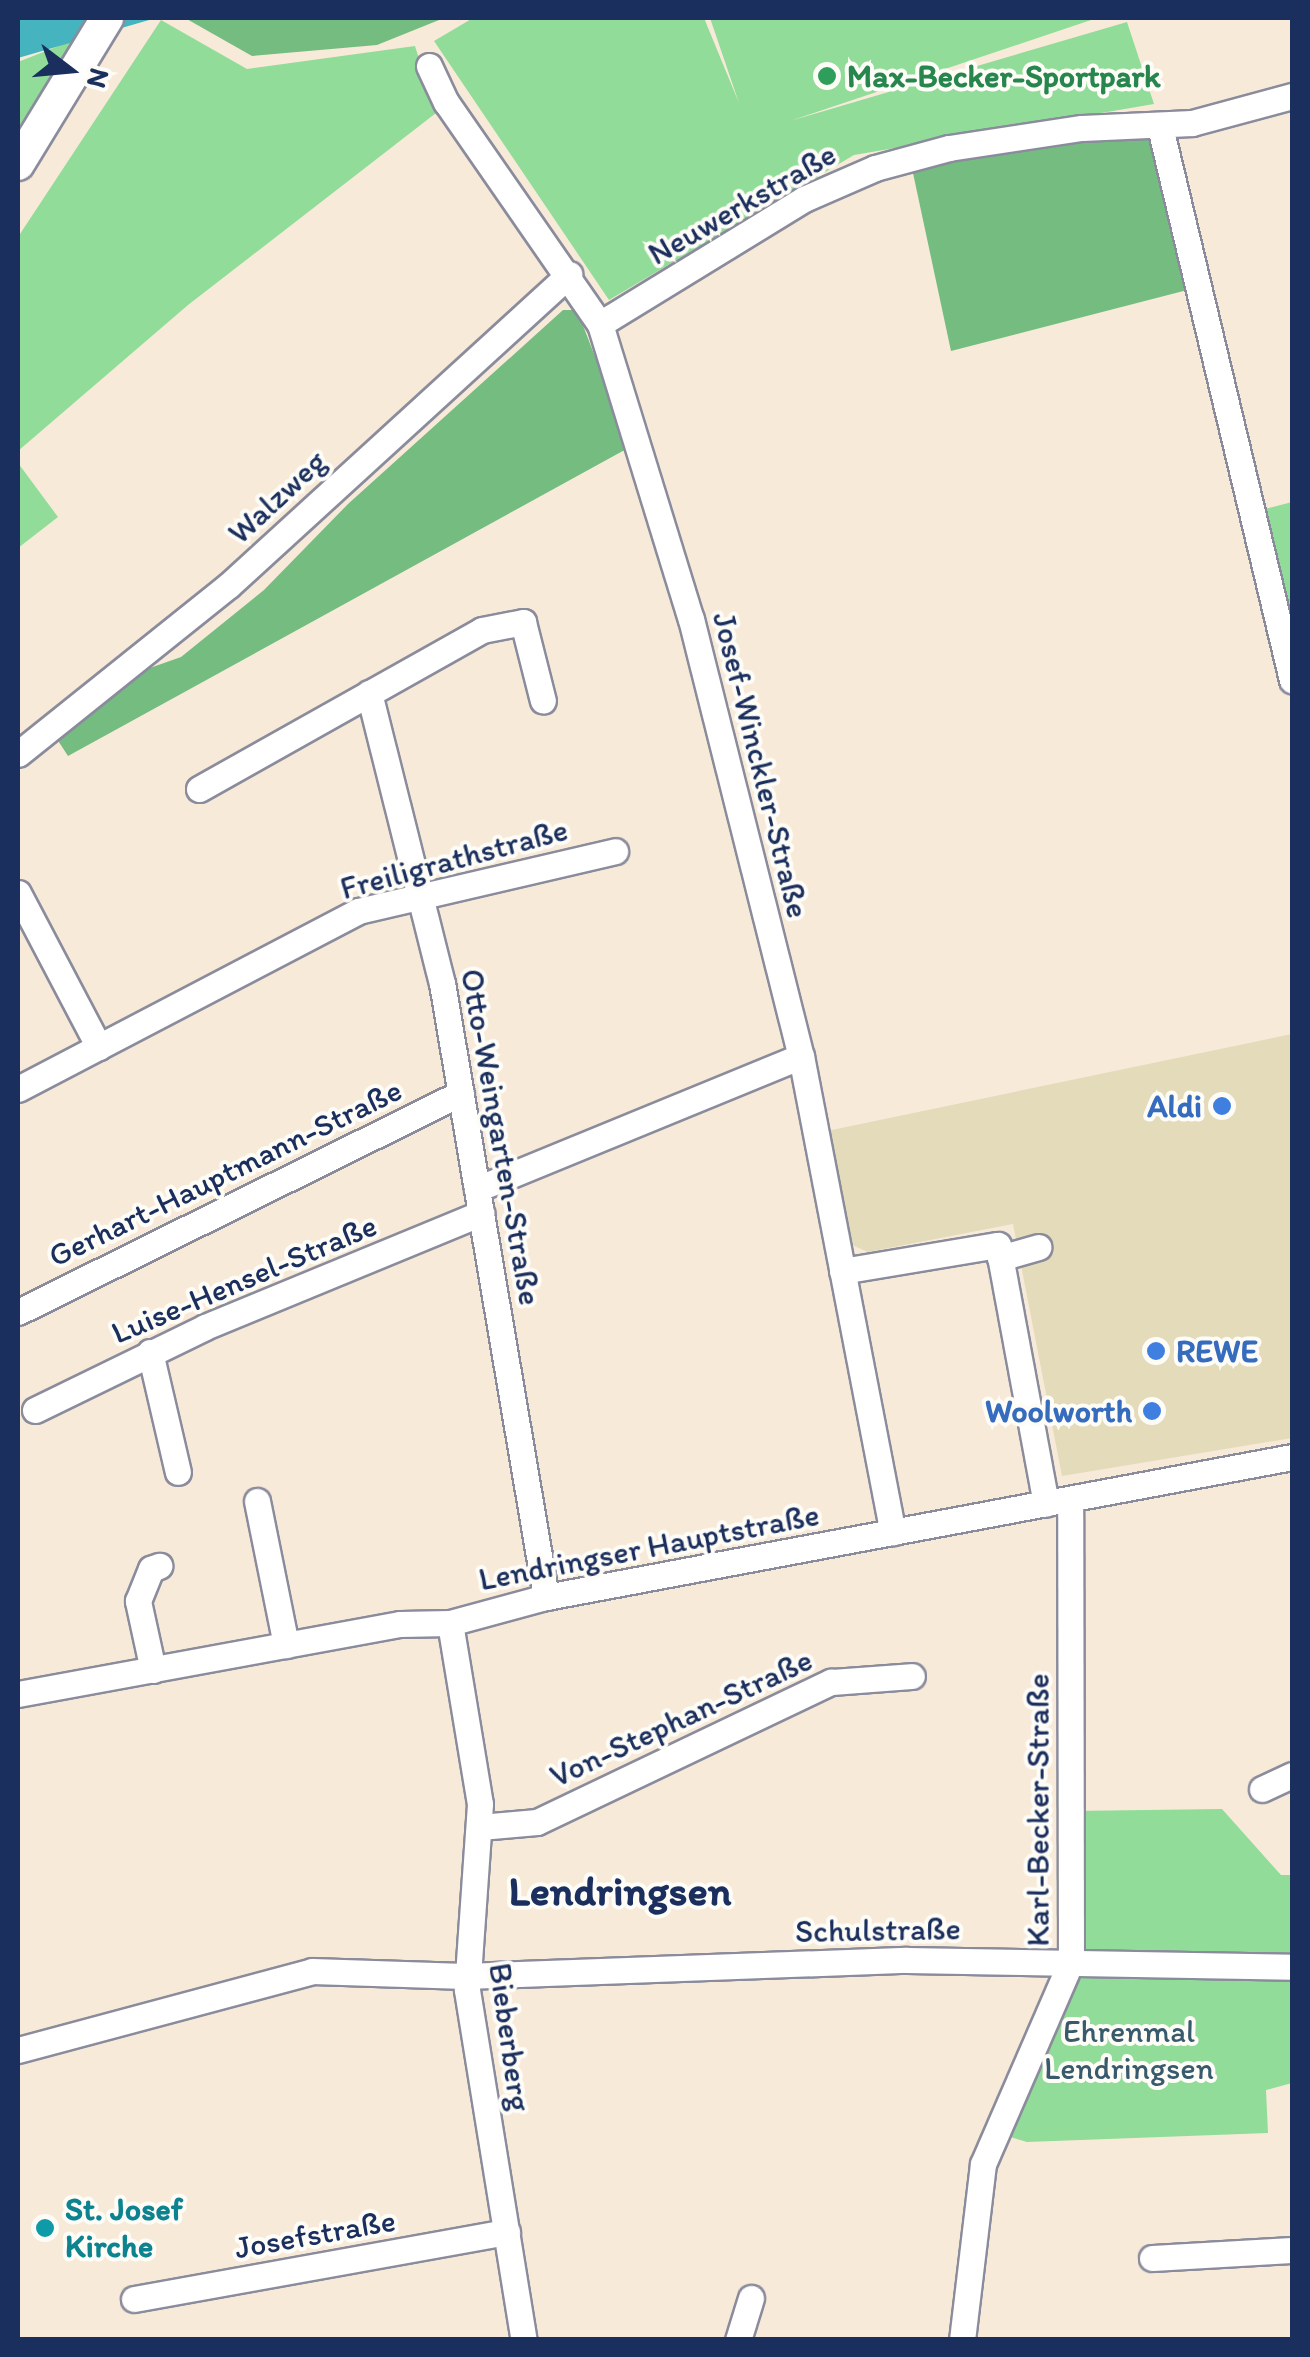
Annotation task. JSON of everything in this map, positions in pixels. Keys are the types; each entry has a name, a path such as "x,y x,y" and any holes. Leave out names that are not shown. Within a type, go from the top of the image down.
{"main road":[{"path":"18,164 107,18"}],"street":[{"name":"Josef-Winckler-Straße","path":"429,66 446,102 569,274 600,324 691,619 801,1056 893,1532"},
{"name":"Neuwerkstraße","path":"600,324 804,199 875,168 949,148 1082,128 1160,127 1292,96"},
{"path":"1160,127 1292,680"},
{"name":"Walzweg","path":"18,754 229,585 569,274"},
{"path":"200,789 482,630 523,622 543,701"},
{"name":"Otto-Weingarten-Straße","path":"369,693 424,899 461,1093 546,1597"},
{"name":"Freiligrathstraße","path":"18,1089 358,912 615,851"},
{"path":"18,894 99,1046"},
{"name":"Luise-Hensel-Straße","path":"35,1410 150,1352 801,1056"},
{"name":"Gerhart-Hauptmann-Straße","path":"18,1312 461,1093"},
{"path":"842,1271 998,1245 1000,1258 1038,1247"},
{"name":"Karl-Becker-Straße","path":"962,2340 982,2164 1071,1962 1058,1502 1000,1258"},
{"path":"150,1352 178,1472"},
{"name":"Lendringser Hauptstraße","path":"18,1694 400,1624 450,1623 546,1597 1292,1457"},
{"path":"257,1501 286,1645"},
{"path":"153,1670 138,1601 151,1569 159,1566"},
{"name":"Bieberberg","path":"450,1623 480,1827 465,1976 524,2340"},
{"name":"Von-Stephan-Straße","path":"480,1827 536,1822 831,1682 912,1676"},
{"path":"1262,1789 1292,1775"},
{"name":"Schulstraße","path":"18,2050 312,1970 465,1976 907,1960 1292,1967"},
{"name":"Josefstraße","path":"134,2299 507,2232"},
{"path":"1152,2258 1292,2250"},
{"path":"738,2340 751,2298"}],"shaded area":[{"path":"1292,1034 1292,1438 1062,1476 1013,1224 868,1252 852,1245 827,1131"}],"green space":[{"path":"185,18 444,18 377,45 252,56"},
{"path":"473,18 704,18 739,103 710,18 1097,18 790,121 1127,22 1154,104 854,155 609,300 434,41"},
{"path":"161,20 247,69 415,46 436,113 188,305 18,451 18,237"},
{"path":"74,40 18,128 18,62"},
{"path":"1160,127 1199,287 951,351 910,159"},
{"path":"563,310 577,310 630,447 68,756 55,736 147,669 181,657 264,590 348,504"},
{"path":"18,463 58,517 18,548"},
{"path":"1292,502 1292,680 1253,512"},
{"name":"Ehrenmal Lendringsen","path":"1222,1809 1281,1875 1292,1875 1292,2083 1266,2090 1268,2133 1027,2142 1007,2136 1071,1962 1071,1811"}],"water":[{"path":"18,18 156,18 18,58"}],"place":[{"name":"Max-Becker-Sportpark","path":"827,76"},
{"name":"Aldi","path":"1222,1106"},
{"name":"REWE","path":"1156,1351"},
{"name":"Woolworth","path":"1152,1411"},
{"name":"St. Josef Kirche","path":"45,2228"}],"district":[{"name":"Lendringsen","path":"620,1891"}]}
